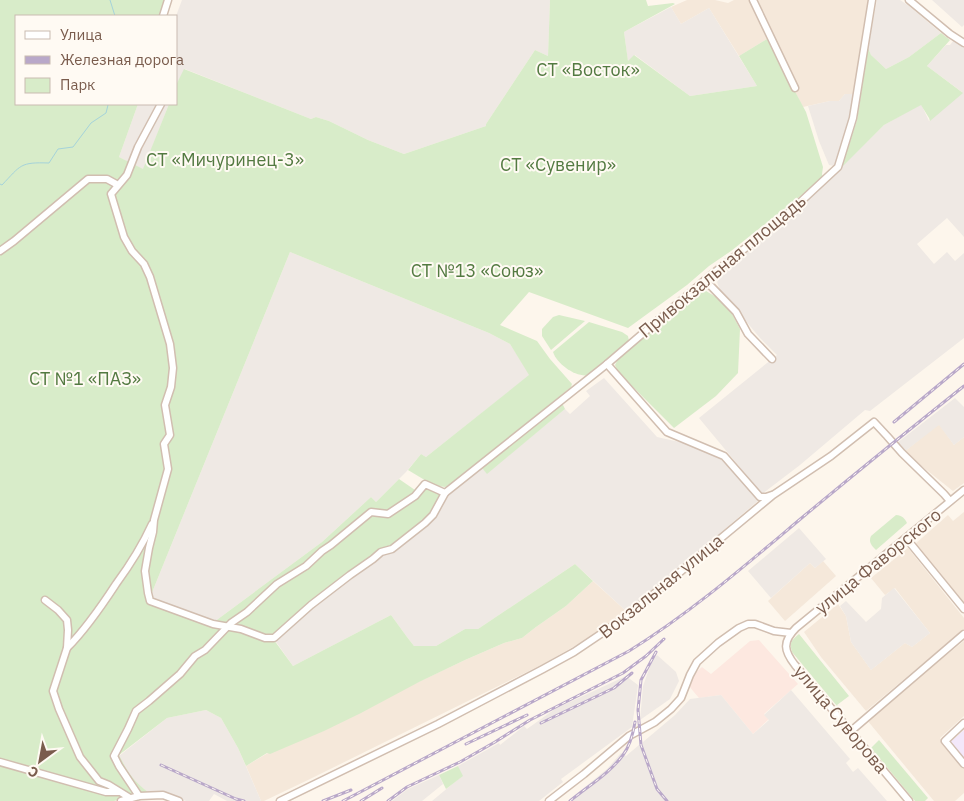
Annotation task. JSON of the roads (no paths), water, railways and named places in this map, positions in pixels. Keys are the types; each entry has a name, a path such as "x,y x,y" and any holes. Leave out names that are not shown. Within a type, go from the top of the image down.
{"street":[{"path":"163,15 168,0"},
{"path":"753,0 795,88"},
{"name":"Привокзальная площадь","path":"445,493 607,364 705,280 781,220 838,168 852,118 872,0"},
{"path":"909,0 950,34 964,43"},
{"path":"67,648 96,614 147,535 154,520 168,470 164,444 170,435 165,405 171,387 173,368 170,344 150,277 144,264 132,251 124,237 111,194 127,175 138,147 160,105"},
{"path":"0,251 88,179 107,179 118,185"},
{"path":"705,280 736,312 748,334 772,359"},
{"path":"607,364 667,432 724,456 760,497 773,495"},
{"name":"Вокзальная улица","path":"280,801 438,724 574,652 626,617 773,495 831,456 874,422 950,501"},
{"path":"139,796 114,756 136,711 180,674 195,656 205,650 228,626 277,584 306,566 371,512 388,514 415,496 425,484 445,493 433,515 425,523 392,549 381,552 373,560 311,604 274,638 264,638 242,629 228,626 214,624 150,601 145,571 154,520"},
{"name":"улица Фаворского","path":"792,633 964,490"},
{"path":"906,538 964,609"},
{"path":"45,600 67,620 67,648 53,691 58,708 80,757 99,781 130,798"},
{"path":"549,801 629,736 655,722 671,709 681,698 690,675 702,656 739,628 748,624 755,624 774,631 792,633"},
{"name":"улица Суворова","path":"792,633 787,640 786,651 790,658 910,801"},
{"path":"851,731 964,634"},
{"path":"964,723 944,741 964,764"},
{"path":"0,762 106,792 120,792"},
{"path":"121,801 139,796 164,795 179,801"}],"waterway":[{"path":"110,0 115,15"},
{"path":"0,184 2,185 22,166 32,163 49,163 58,149 73,147 91,123 106,113 108,105"}],"railway":[{"path":"894,422 964,364"},
{"path":"343,801 629,651 652,636 719,586 964,386"},
{"path":"388,801 407,787 460,762 530,720 623,673 646,656 664,639"},
{"path":"656,652 641,680 638,710 641,745 657,789 667,801"},
{"path":"541,723 614,688 632,673"},
{"path":"466,744 527,715"},
{"path":"570,801 605,774 617,762 629,744 635,722"},
{"path":"161,765 244,801"},
{"path":"361,801 382,788"},
{"path":"323,801 351,790"}],"park label":[{"name":"СТ «Восток»","path":"588,69"},
{"name":"СТ «Мичуринец-3»","path":"225,159"},
{"name":"СТ «Сувенир»","path":"558,164"},
{"name":"СТ №13 «Союз»","path":"477,270"},
{"name":"СТ №1 «ПАЗ»","path":"85,378"}]}
